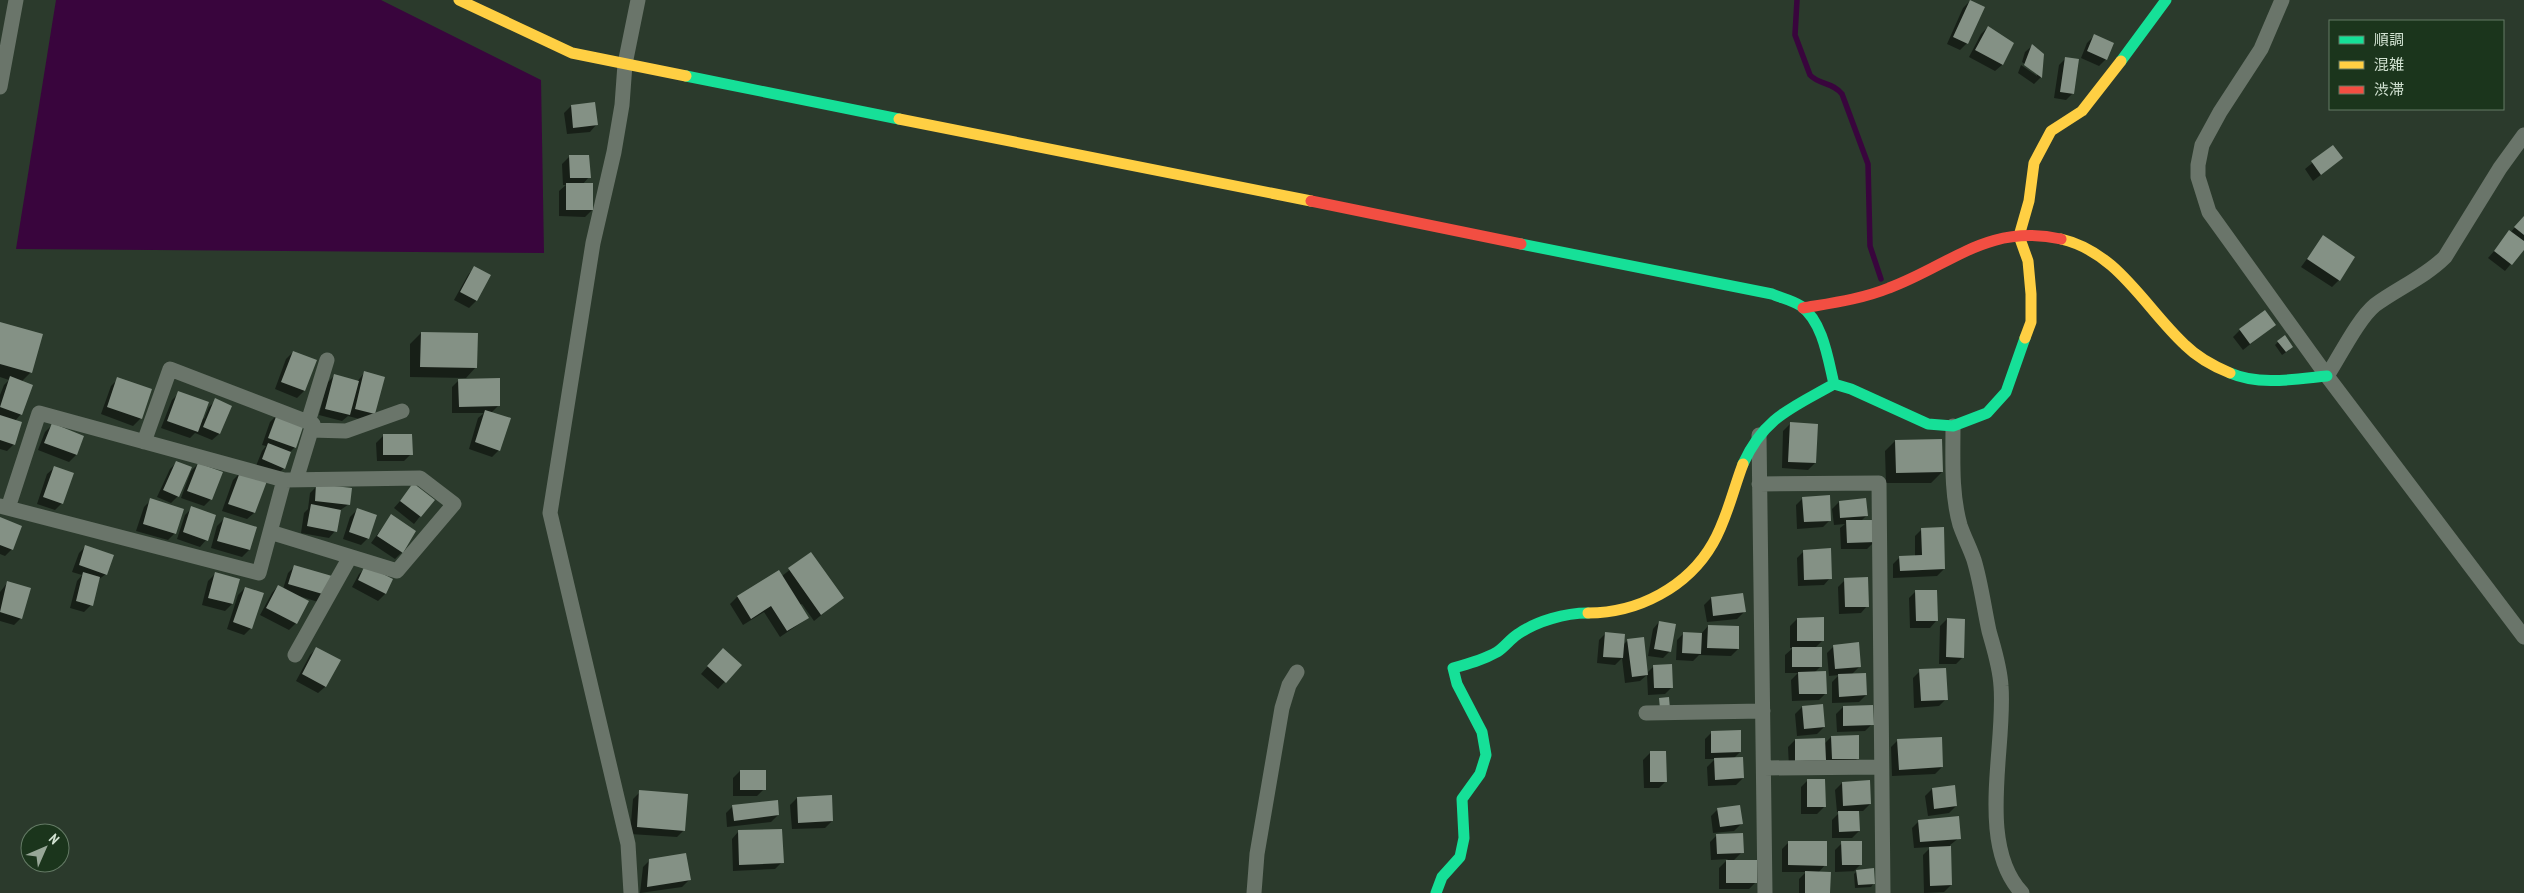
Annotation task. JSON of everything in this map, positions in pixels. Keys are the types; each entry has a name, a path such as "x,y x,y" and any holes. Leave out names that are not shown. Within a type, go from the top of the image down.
{"street":[{"path":"0,87 16,0"},
{"path":"459,0 572,53 1772,294 1803,308 1817,329 1824,346 1834,384"},
{"path":"631,893 628,844 550,513 593,243 614,152 622,105 625,64 638,0"},
{"path":"1436,893 1442,877 1460,857 1464,838 1461,811 1462,799 1480,774 1486,755 1482,732 1457,684 1453,668 1486,658 1507,646 1516,635 1564,615 1604,613 1624,609 1648,601 1683,580 1704,557 1716,539 1736,480 1750,448 1760,433 1768,424 1834,384 1851,389 1928,424 1953,426 1987,413 2006,392 2015,373 2031,322 2028,261 2019,236 2030,201 2034,163 2050,131 2082,111 2154,19 2166,0"},
{"path":"2282,0 2261,49 2220,112 2202,145 2198,177 2209,212 2327,376 2524,637"},
{"path":"2327,376 2365,316 2375,306 2433,269 2445,257 2500,168 2524,135"},
{"path":"1803,308 1881,291 1988,240 2019,236 2049,236 2089,248 2111,264 2129,282 2170,332 2191,352 2213,368 2236,376 2260,381 2327,376"},
{"path":"270,532 397,571 454,504 420,478 290,480 40,413 4,507 259,573 270,532 290,480 310,426 326,360"},
{"path":"144,442 170,369 310,426 346,431 402,411"},
{"path":"1953,426 1953,474 1956,504 1960,524 1974,560 2001,686 2002,711 1997,783 2001,850 2008,873 2022,893"},
{"path":"1760,433 1759,484 1765,893"},
{"path":"1759,484 1880,483 1883,893"},
{"path":"295,654 350,557"},
{"path":"1254,893 1257,854 1282,708 1289,685 1297,672"},
{"path":"1646,713 1763,711"},
{"path":"1764,768 1881,766"}],"shaded area":[{"path":"56,0 381,0 541,80 544,253 16,249"}],"building":[{"path":"1970,0 1985,7 1968,44 1953,37"},
{"path":"1988,26 2014,43 2003,65 1975,50"},
{"path":"2094,34 2114,43 2107,60 2087,51"},
{"path":"2032,44 2044,54 2042,78 2024,65"},
{"path":"2065,57 2079,59 2074,94 2060,92"},
{"path":"595,102 598,125 573,128 571,105"},
{"path":"2333,145 2343,158 2321,175 2311,161"},
{"path":"569,155 589,155 591,178 570,178"},
{"path":"566,183 593,183 593,210 566,210"},
{"path":"2524,216 2524,235 2514,227"},
{"path":"2509,230 2524,241 2524,250 2512,265 2494,251"},
{"path":"2323,235 2355,257 2340,281 2307,259"},
{"path":"474,266 491,275 477,301 460,292"},
{"path":"2265,310 2276,325 2250,344 2239,329"},
{"path":"0,322 43,334 32,373 0,364"},
{"path":"421,332 478,333 477,368 420,367"},
{"path":"2285,335 2293,347 2286,352 2277,341"},
{"path":"293,351 317,360 305,391 281,382"},
{"path":"364,371 385,377 375,414 355,409"},
{"path":"334,374 359,381 350,415 325,409"},
{"path":"10,376 33,385 22,415 0,407"},
{"path":"117,377 152,389 142,419 107,407"},
{"path":"500,378 500,406 459,407 458,379"},
{"path":"178,391 209,402 198,432 167,421"},
{"path":"215,398 232,406 220,434 203,427"},
{"path":"485,410 511,418 500,451 475,442"},
{"path":"277,414 304,424 296,448 268,438"},
{"path":"0,415 22,422 15,445 0,440"},
{"path":"1790,422 1818,424 1816,463 1788,462"},
{"path":"52,423 84,436 77,455 44,443"},
{"path":"383,434 412,434 413,455 383,455"},
{"path":"1942,439 1943,472 1896,473 1895,440"},
{"path":"268,443 291,452 285,469 262,459"},
{"path":"176,461 192,467 179,497 163,490"},
{"path":"198,463 223,472 212,500 187,491"},
{"path":"54,466 74,473 63,504 43,497"},
{"path":"240,472 267,481 255,513 228,504"},
{"path":"413,483 435,500 421,517 400,501"},
{"path":"316,484 352,488 350,505 315,501"},
{"path":"1830,495 1831,521 1804,522 1802,497"},
{"path":"150,498 184,509 176,534 143,524"},
{"path":"1866,498 1868,516 1840,518 1839,501"},
{"path":"311,504 341,510 337,532 307,526"},
{"path":"191,506 216,515 208,541 183,532"},
{"path":"357,508 377,515 369,539 349,532"},
{"path":"391,514 416,531 403,553 377,536"},
{"path":"0,517 22,526 13,550 0,545"},
{"path":"224,517 257,527 250,550 217,541"},
{"path":"1846,520 1875,520 1876,542 1847,543"},
{"path":"1944,527 1945,569 1900,571 1899,556 1922,555 1921,528"},
{"path":"85,545 114,555 107,575 79,565"},
{"path":"1831,548 1832,579 1804,580 1803,550"},
{"path":"811,552 844,598 821,615 788,568"},
{"path":"294,565 332,576 326,595 288,584"},
{"path":"365,565 393,579 386,594 358,580"},
{"path":"779,570 809,618 787,631 771,606 751,619 737,596"},
{"path":"83,572 100,577 93,606 76,601"},
{"path":"215,572 240,579 233,604 208,598"},
{"path":"1868,577 1869,607 1845,607 1844,578"},
{"path":"7,581 31,588 22,619 0,612"},
{"path":"278,585 309,601 297,624 266,608"},
{"path":"245,587 264,593 252,629 233,622"},
{"path":"1915,590 1937,590 1938,621 1916,621"},
{"path":"1743,593 1746,612 1713,616 1711,597"},
{"path":"1824,617 1824,641 1797,641 1797,618"},
{"path":"1947,618 1965,619 1964,658 1946,657"},
{"path":"1659,621 1676,624 1671,652 1654,649"},
{"path":"1708,625 1739,626 1739,649 1707,648"},
{"path":"1605,632 1625,634 1623,658 1603,657"},
{"path":"1683,632 1702,633 1701,654 1682,653"},
{"path":"1644,637 1648,675 1632,677 1627,639"},
{"path":"1859,642 1861,667 1835,669 1833,645"},
{"path":"316,647 341,660 326,687 302,674"},
{"path":"1792,647 1822,647 1822,667 1792,667"},
{"path":"723,648 742,665 726,683 707,666"},
{"path":"1672,664 1673,688 1654,688 1653,665"},
{"path":"1946,668 1948,700 1921,701 1919,669"},
{"path":"1826,671 1827,694 1799,694 1798,672"},
{"path":"1866,673 1867,695 1839,697 1838,674"},
{"path":"1669,697 1670,709 1660,709 1659,698"},
{"path":"1823,704 1825,727 1804,729 1802,706"},
{"path":"1873,705 1874,725 1843,726 1843,706"},
{"path":"1741,730 1741,752 1711,753 1711,731"},
{"path":"1859,735 1859,759 1832,759 1831,736"},
{"path":"1942,737 1943,767 1899,770 1897,739"},
{"path":"1825,738 1826,760 1795,761 1795,739"},
{"path":"1650,751 1666,751 1667,782 1650,782"},
{"path":"1743,757 1744,778 1715,780 1714,758"},
{"path":"740,770 766,770 766,790 740,790"},
{"path":"1807,779 1825,779 1826,807 1807,807"},
{"path":"1870,780 1871,804 1843,806 1842,782"},
{"path":"1955,785 1957,806 1934,809 1932,788"},
{"path":"639,790 688,794 685,831 637,827"},
{"path":"832,795 833,821 798,823 797,797"},
{"path":"778,800 779,815 734,821 732,805"},
{"path":"1740,805 1743,824 1720,827 1717,808"},
{"path":"1838,811 1859,811 1860,831 1839,832"},
{"path":"1959,816 1961,839 1920,842 1918,820"},
{"path":"782,829 784,863 739,865 738,830"},
{"path":"1743,833 1744,853 1717,854 1716,834"},
{"path":"1788,841 1827,841 1827,866 1788,865"},
{"path":"1841,841 1862,841 1862,865 1842,865"},
{"path":"1951,846 1952,885 1930,886 1929,847"},
{"path":"686,853 691,880 647,887 649,859"},
{"path":"1726,860 1757,860 1757,883 1726,883"},
{"path":"1874,868 1875,884 1858,885 1856,870"},
{"path":"1805,871 1831,872 1830,893 1805,893"}],"waterway":[{"path":"1797,0 1795,35 1810,75 1834,87 1842,94 1868,164 1870,246 1881,279"}],"traffic: fast":[{"path":"2121,61 2166,0"},
{"path":"686,76 899,119"},
{"path":"1521,244 1772,294 1794,302 1808,313 1820,331 1834,384"},
{"path":"1743,464 1751,448 1770,424 1792,407 1834,384 1851,389 1928,424 1953,426 1987,413 2006,392 2025,338"},
{"path":"2230,373 2242,377 2266,380 2291,380 2327,376"},
{"path":"1436,893 1442,877 1460,857 1464,838 1462,799 1480,774 1486,755 1482,732 1457,684 1453,668 1492,655 1518,634 1542,622 1570,614 1588,613"}],"traffic: slow":[{"path":"459,0 572,53 686,76"},
{"path":"2025,338 2031,322 2031,294 2028,261 2019,236 2029,201 2034,163 2051,131 2082,111 2121,61"},
{"path":"899,119 1311,201"},
{"path":"2061,239 2081,246 2115,268 2190,350 2218,368 2230,373"},
{"path":"1588,613 1607,612 1643,602 1676,584 1690,572 1703,559 1718,534 1743,464"}],"traffic: jam":[{"path":"1311,201 1521,244"},
{"path":"1803,308 1879,292 1991,241 2012,237 2035,236 2061,239"}]}
